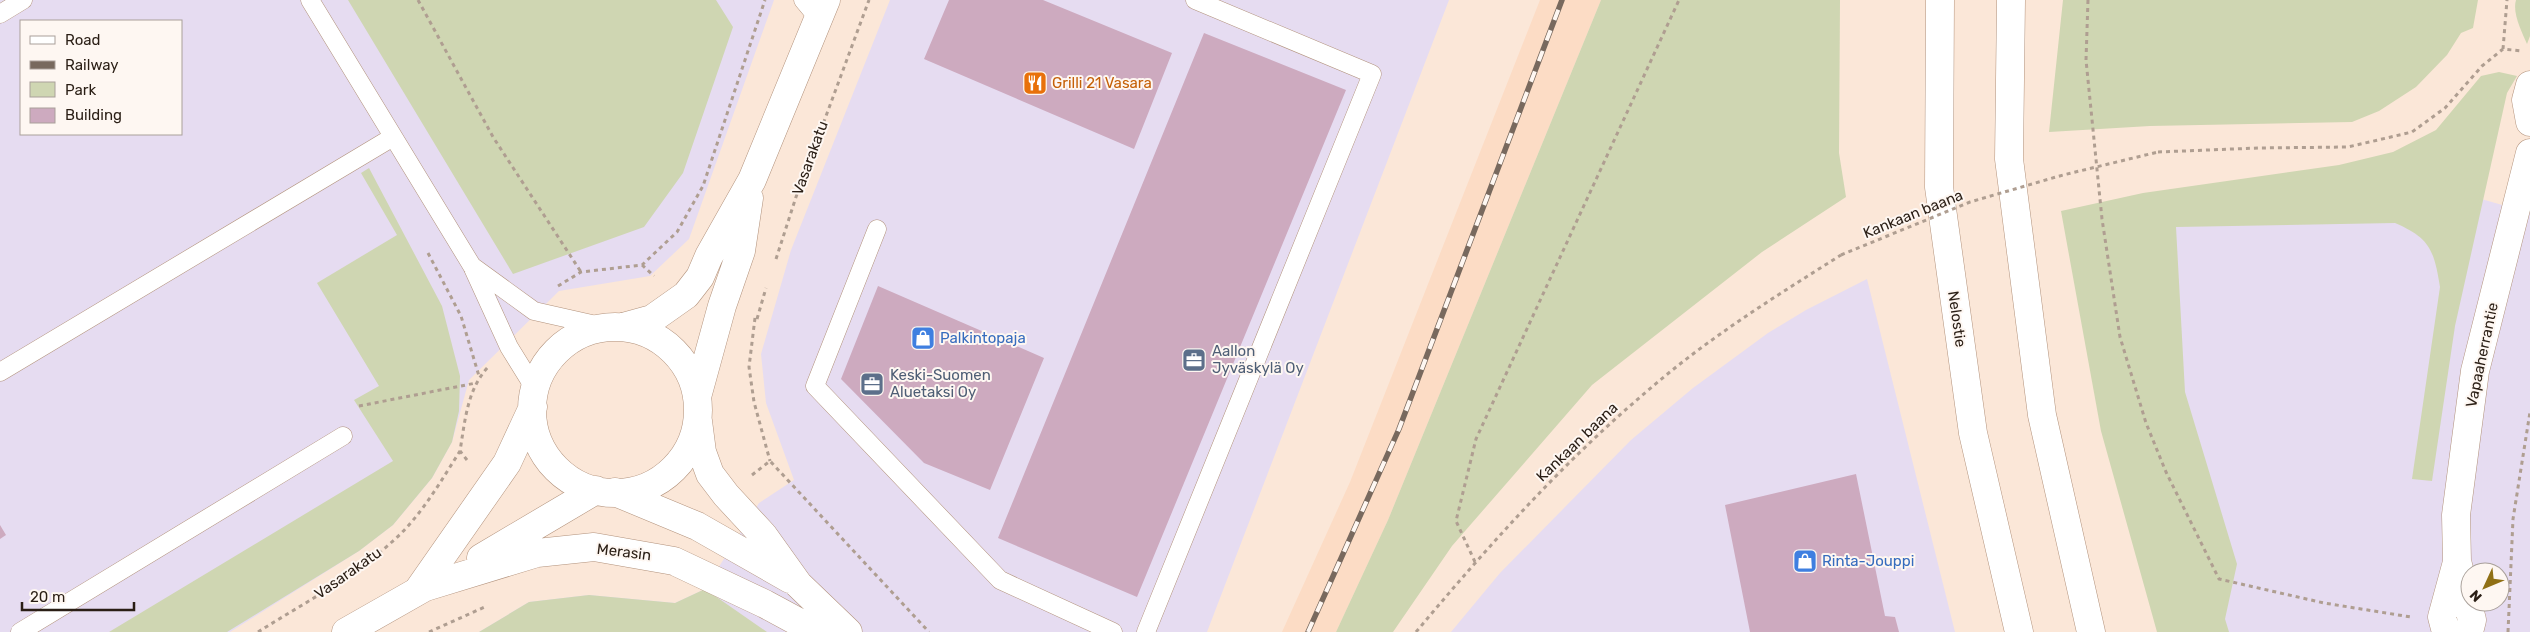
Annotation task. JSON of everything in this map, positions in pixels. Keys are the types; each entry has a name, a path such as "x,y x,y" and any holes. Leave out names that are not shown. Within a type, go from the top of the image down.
{"main road":[{"name":"Nelostie","path":"1940,0 1939,187 1973,433 2019,632"},
{"path":"2011,0 2009,159 2042,414 2091,632"},
{"path":"418,589 507,463 534,398 542,371 554,354 586,332 652,319 686,295 700,277 709,256 752,180 816,6"},
{"path":"2530,85 2526,100 2530,122"},
{"name":"Vapaaherrantie","path":"2469,632 2472,620 2457,561 2456,514 2475,371 2530,153"},
{"path":"346,632 418,589 460,571 605,491 641,488 654,483 670,472 684,457 692,439 697,408 722,306 741,252 752,180"},
{"path":"614,327 641,331 658,338 672,349 684,363 692,380 702,452 710,474 726,495 763,535 798,584 848,632"},
{"path":"534,398 534,426 540,444 549,460 562,474 578,484 605,491 696,526 798,584"},
{"name":"Merasin","path":"418,589 538,553 594,547 674,561 765,604 817,632"},
{"name":"Vapaaherrantie","path":"2446,632 2442,617 2457,561"}],"lane":[{"path":"0,14 22,0"},
{"path":"310,0 472,266 534,398"},
{"path":"1146,632 1372,74 1195,0"},
{"path":"0,372 393,137"},
{"path":"876,229 815,386 1000,580 1114,632"},
{"path":"472,266 534,311 614,327"},
{"path":"20,632 343,436"}],"path":[{"path":"418,0 493,137 581,272"},
{"name":"Vasarakatu","path":"775,262 796,196 869,0"},
{"path":"1475,562 1456,521 1476,439 1679,0"},
{"path":"2088,0 2086,60 2102,219 2120,337 2146,423 2200,544 2219,579 2324,603 2408,617"},
{"path":"2507,0 2503,49 2525,52"},
{"name":"Kankaan baana","path":"1416,632 1475,562 1583,449 1653,386 1747,315 1841,255 1970,202 2063,175 2158,152 2348,147 2412,132 2445,108 2482,66 2503,49"},
{"path":"756,319 769,281"},
{"path":"358,406 476,383"},
{"path":"2508,632 2513,519 2530,412"},
{"name":"Vasarakatu","path":"258,632 364,566 396,539 435,492 460,451"}],"shaded area":[{"path":"0,0 774,0 689,239 650,276 559,291 469,380 452,442 432,478 393,525 359,551 230,632 0,632"},
{"path":"890,0 1449,0 1207,632 479,632 529,602 589,595 675,603 705,589 759,503 794,480 766,403 761,354 791,250"},
{"path":"1540,0 1601,0 1388,520 1336,632 1282,632 1350,482"},
{"path":"2169,189 2457,192 2530,213 2530,632 2210,632 2164,398"},
{"path":"1867,279 1955,632 1451,632 1500,573 1631,440 1693,388 1768,333 1806,310"}],"green space":[{"path":"348,0 716,0 733,27 683,173 644,227 513,274"},
{"path":"1601,0 1840,0 1839,153 1846,197 1762,252 1592,385 1452,546 1393,632 1336,632 1388,520"},
{"path":"2063,0 2478,0 2473,28 2461,33 2447,55 2416,87 2379,111 2352,122 2150,126 2049,132"},
{"path":"2516,0 2530,0 2530,36 2527,44 2516,16"},
{"path":"2499,72 2517,76 2507,93 2455,326 2432,481 2412,479 2440,287 2432,254 2423,240 2395,223 2176,227 2185,392 2237,564 2225,619 2229,632 2157,632 2101,431 2061,211 2143,193 2339,165 2393,152 2436,130 2481,76"},
{"path":"369,168 442,306 460,376 459,411 452,442 432,478 393,525 359,551 227,632 109,632 393,461 354,400 379,386 317,283 397,235 361,173"},
{"path":"705,589 767,632 479,632 529,602 589,595 675,603"}],"building":[{"path":"949,0 1043,0 1172,53 1134,149 924,59"},
{"path":"1204,33 1346,90 1137,597 998,538"},
{"path":"878,286 1044,358 990,490 924,463 841,379"},
{"name":"Rinta-Jouppi","path":"1856,474 1885,616 1895,617 1899,632 1750,632 1725,505"},
{"path":"0,525 6,535 0,539"}],"railway":[{"path":"1308,632 1399,429 1562,0"}],"place":[{"name":"Grilli 21 Vasara","path":"1035,83"},
{"name":"Palkintopaja","path":"923,338"},
{"name":"Aallon Jyväskylä Oy","path":"1194,360"},
{"name":"Keski-Suomen Aluetaksi Oy","path":"872,384"},
{"name":"Rinta-Jouppi","path":"1805,561"}]}
